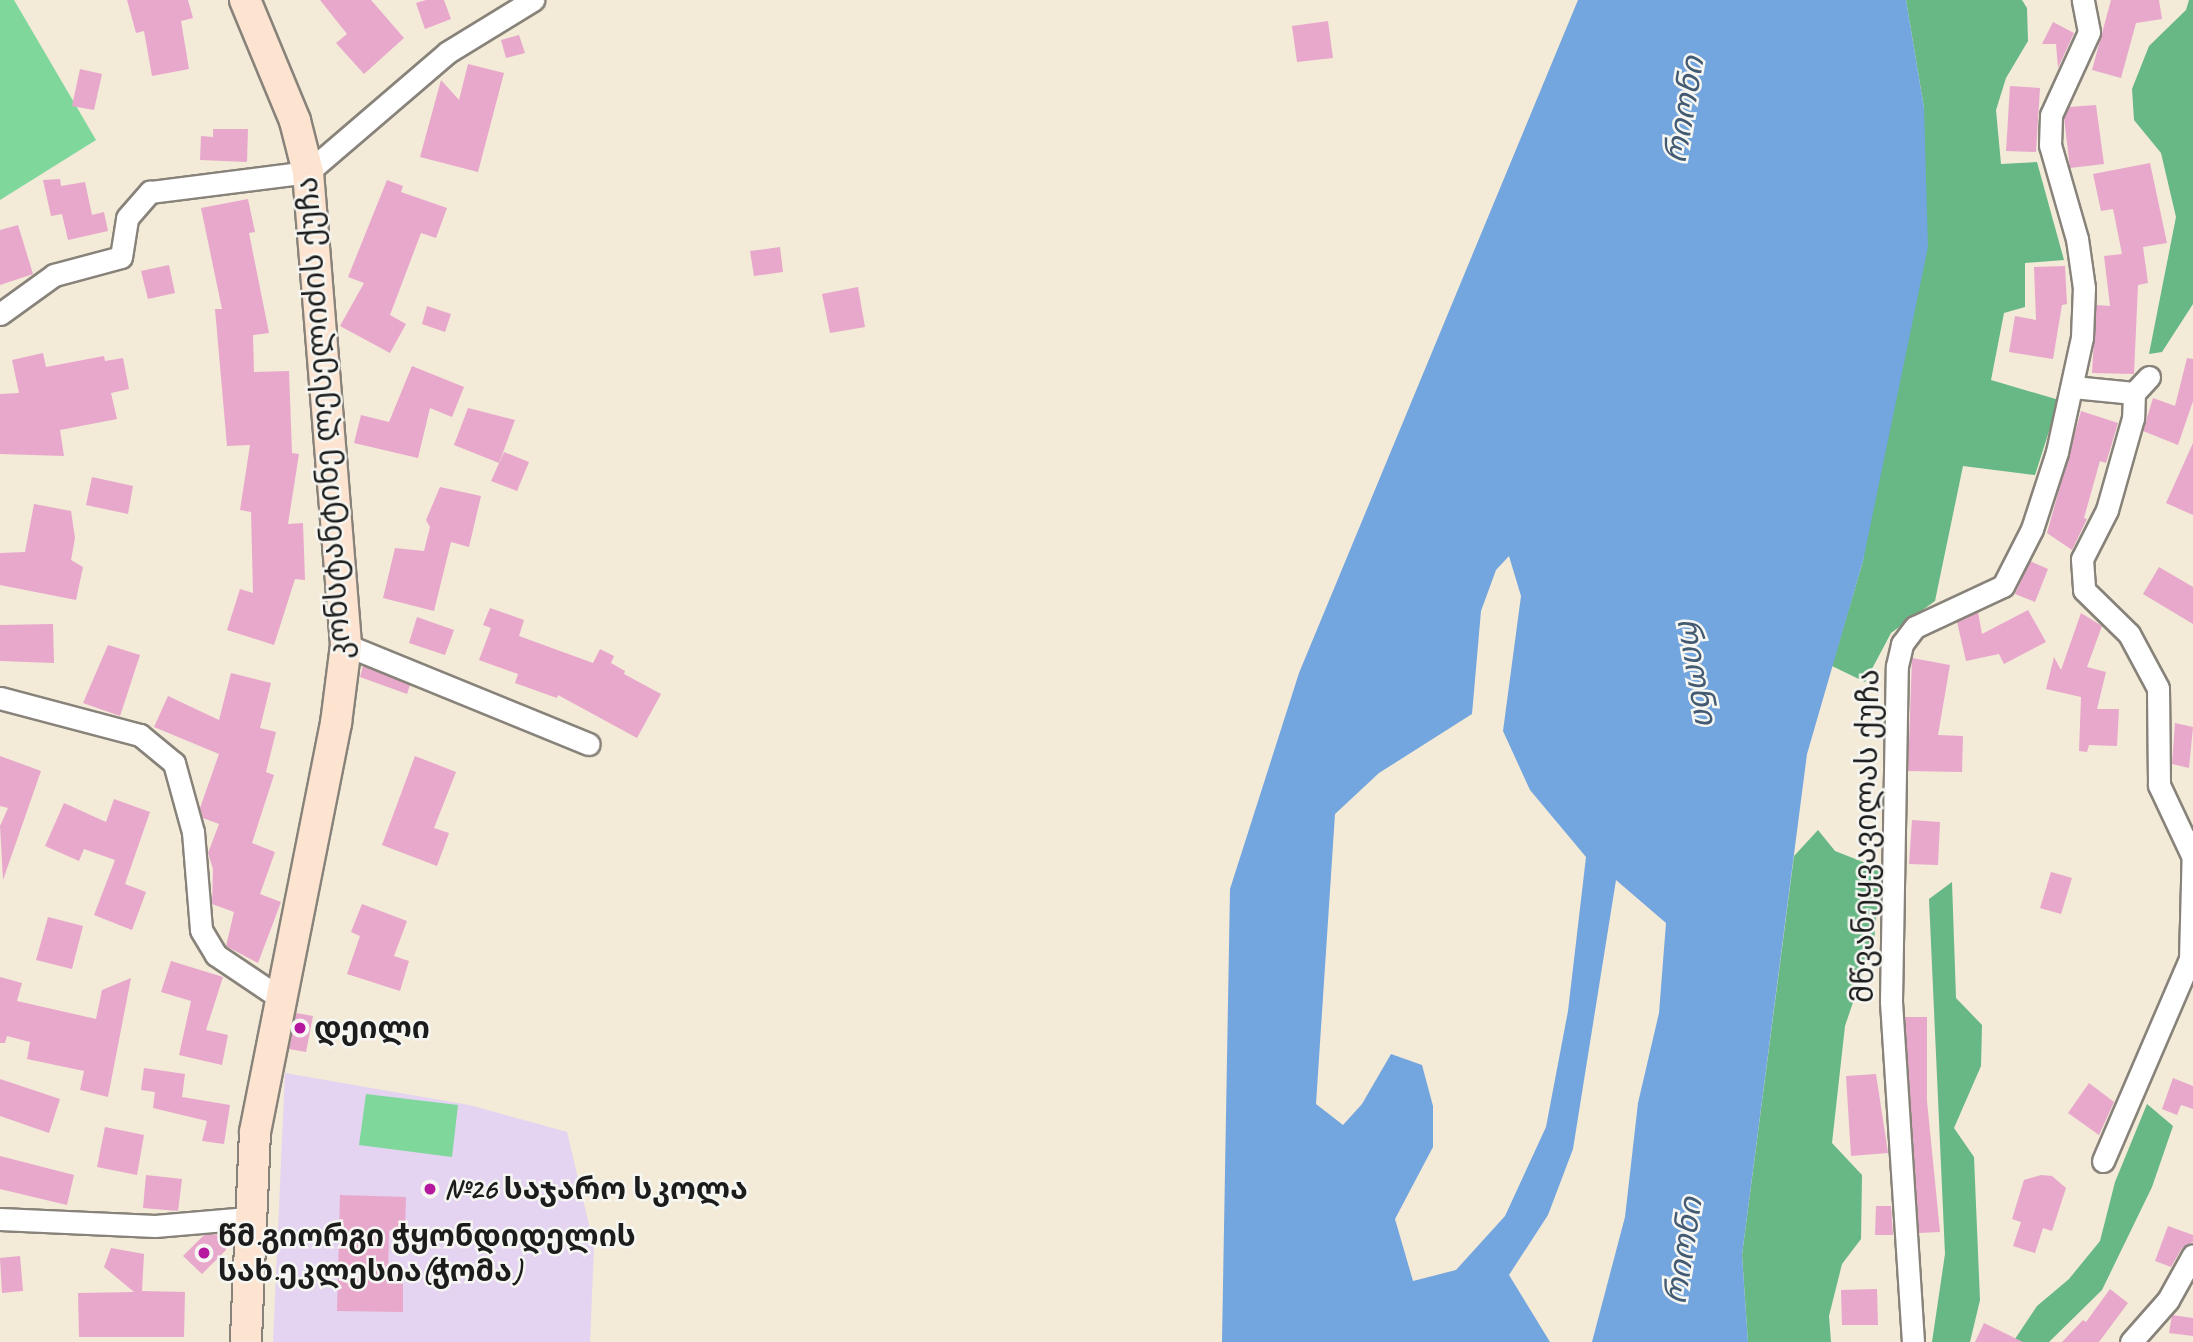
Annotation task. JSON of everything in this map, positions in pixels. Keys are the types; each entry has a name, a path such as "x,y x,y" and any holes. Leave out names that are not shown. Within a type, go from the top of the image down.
{"main road":[{"name":"კონსტანტინე ლესელიძის ქუჩა","path":"245,0 295,121 308,172 346,645 336,723 255,1132 248,1218 246,1342"}],"street":[{"path":"0,314 54,275 121,257 127,218 149,192 308,172 448,52 533,0"},
{"name":"მწვანეყვავილას ქუჩა","path":"1913,1342 1891,1001 1897,666 1902,643 1914,627 2003,586 2032,529 2073,387 2082,337 2084,288 2077,239 2050,145 2050,125 2089,32 2083,0"},
{"path":"2149,377 2134,393 2133,418 2107,510 2082,559 2084,590 2129,634 2158,688 2159,785 2192,855"},
{"path":"2073,387 2134,393"},
{"path":"346,645 589,744"},
{"path":"0,698 140,735 174,762 192,832 201,930 216,955 280,998"},
{"path":"2103,1161 2191,959 2193,838"},
{"path":"0,1219 155,1226 248,1218"},
{"path":"2131,1342 2168,1300 2193,1255"}],"shaded area":[{"name":"№26 საჯარო სკოლა","path":"285,1073 469,1105 567,1132 594,1246 590,1342 273,1342"}],"green space":[{"path":"0,0 14,0 96,140 0,200"},
{"path":"1906,0 2022,0 2027,8 2028,41 2006,78 1996,110 2001,164 2037,162 2064,260 2025,263 2025,307 2004,313 1991,380 2059,400 2035,475 1963,466 1935,601 1891,633 1865,682 1832,666 1863,561 1924,108"},
{"path":"2189,0 2193,0 2193,304 2162,352 2149,354 2176,217 2161,153 2134,120 2132,89 2149,46 2186,10"},
{"path":"1818,830 1835,851 1881,869 1874,940 1845,1026 1832,1143 1862,1175 1861,1239 1842,1264 1829,1316 1831,1342 1748,1342 1742,1255 1794,856"},
{"path":"1952,882 1956,998 1982,1025 1981,1066 1954,1128 1974,1157 1980,1300 1970,1342 1932,1342 1945,1254 1929,899"},
{"path":"366,1094 458,1105 452,1157 359,1145"},
{"path":"2147,1104 2173,1126 2152,1187 2102,1290 2049,1342 2013,1342 2037,1306 2069,1279 2100,1241 2115,1182"}],"water":[{"name":"რიონი","path":"1578,0 1906,0 1924,108 1928,247 1863,561 1807,754 1742,1255 1748,1342 1592,1342 1625,1217 1638,1103 1659,1013 1666,923 1616,880 1573,1149 1548,1215 1509,1275 1550,1342 1222,1342 1230,889 1299,673","holes":["1509,556 1521,596 1503,731 1530,790 1586,857 1568,1011 1546,1127 1505,1216 1456,1270 1413,1281 1395,1219 1433,1147 1433,1106 1422,1065 1391,1054 1362,1104 1343,1125 1316,1104 1335,814 1379,773 1472,714 1481,611 1496,570"]}],"building":[{"path":"127,0 188,0 193,18 181,21 189,69 152,76 144,31 136,33"},
{"path":"320,0 371,0 404,38 364,74 336,43 347,34"},
{"path":"444,0 451,19 425,29 416,3"},
{"path":"2111,0 2159,0 2162,19 2136,23 2121,78 2092,70"},
{"path":"1328,21 1333,58 1297,62 1292,26"},
{"path":"2053,22 2074,33 2058,68 2056,44 2042,44"},
{"path":"519,35 525,53 506,58 501,40"},
{"path":"468,64 504,73 478,172 420,157 441,80 459,100"},
{"path":"80,69 102,74 94,110 72,106"},
{"path":"2010,86 2040,88 2036,152 2006,151"},
{"path":"2096,105 2104,164 2070,168 2064,118 2069,107"},
{"path":"213,129 248,129 247,162 200,160 201,136 213,137"},
{"path":"2150,163 2167,243 2143,247 2148,283 2138,285 2134,374 2092,373 2096,305 2110,306 2104,256 2122,254 2113,209 2101,211 2093,174"},
{"path":"60,179 61,186 85,182 92,215 104,212 108,231 68,240 62,214 51,216 43,180"},
{"path":"387,180 403,186 401,192 447,208 436,238 421,233 390,315 406,324 390,353 340,326 364,283 348,277"},
{"path":"248,199 255,232 249,233 269,333 253,335 254,372 289,371 292,453 299,454 288,524 303,523 305,580 295,579 274,645 227,630 240,589 253,593 251,512 240,510 250,445 227,446 215,309 222,309 201,208"},
{"path":"18,225 33,274 0,285 0,230"},
{"path":"780,247 783,272 754,276 750,251"},
{"path":"169,265 175,293 148,299 141,271"},
{"path":"2065,266 2067,304 2062,305 2053,359 2009,352 2015,316 2036,320 2034,267"},
{"path":"858,287 865,327 830,333 822,294"},
{"path":"427,306 451,314 445,332 422,324"},
{"path":"43,353 46,367 104,356 105,361 123,358 129,389 111,393 117,419 60,430 64,456 0,454 0,394 19,393 12,360"},
{"path":"2187,358 2193,359 2193,401 2178,445 2143,431 2153,398 2175,406"},
{"path":"412,366 464,387 452,417 430,408 418,458 354,443 361,415 389,422"},
{"path":"468,408 515,420 499,463 454,445"},
{"path":"2081,411 2118,423 2106,463 2100,461 2084,518 2087,519 2072,550 2047,533"},
{"path":"2193,443 2193,515 2166,503"},
{"path":"504,452 529,462 517,491 491,481"},
{"path":"92,477 133,486 128,514 86,505"},
{"path":"440,487 481,496 469,547 451,542 434,611 383,598 395,548 424,551 430,527 426,520"},
{"path":"34,504 71,511 75,538 71,560 83,567 76,600 0,585 0,553 25,552"},
{"path":"2030,561 2048,569 2035,602 2015,594"},
{"path":"2159,567 2193,587 2193,624 2143,594"},
{"path":"490,608 524,620 519,636 593,663 600,649 614,656 611,663 625,671 624,674 661,694 637,738 558,695 557,698 515,683 518,674 479,660 491,628 483,625"},
{"path":"2028,610 2046,642 2004,664 1999,654 1966,661 1957,622 1978,612 1982,634"},
{"path":"2081,613 2102,626 2087,667 2106,672 2097,709 2119,709 2117,746 2089,745 2087,752 2079,751 2081,697 2046,689 2054,657 2061,670"},
{"path":"417,617 454,630 445,655 409,643"},
{"path":"53,624 54,663 0,661 0,625"},
{"path":"108,645 140,655 120,716 83,703"},
{"path":"1912,658 1950,665 1938,735 1963,736 1962,772 1908,771"},
{"path":"363,666 410,685 407,694 360,677"},
{"path":"231,673 271,683 260,728 276,732 266,772 274,775 252,843 275,852 260,894 281,902 258,963 226,946 234,912 212,904 213,869 208,853 219,824 203,818 200,808 219,754 154,727 168,696 219,720"},
{"path":"2175,723 2193,727 2189,768 2172,764"},
{"path":"0,756 41,771 3,880 0,826 8,808 0,806"},
{"path":"415,756 456,772 434,828 449,833 437,866 382,845"},
{"path":"114,799 150,812 125,884 146,892 132,930 94,915 115,860 84,849 79,861 45,846 64,803 106,822"},
{"path":"1912,820 1940,822 1938,865 1909,864"},
{"path":"2051,872 2072,878 2061,914 2040,908"},
{"path":"362,904 407,921 394,956 409,961 400,991 347,974 360,936 351,932"},
{"path":"48,917 83,926 72,969 36,960"},
{"path":"171,961 223,977 206,1030 228,1035 222,1065 179,1055 191,1001 161,992"},
{"path":"0,977 22,983 17,1001 96,1019 102,990 131,978 108,1097 80,1090 84,1071 27,1059 30,1042 7,1036 5,1043 0,1043"},
{"path":"296,1013 313,1016 306,1052 289,1049"},
{"path":"1905,1017 1927,1017 1927,1101 1940,1232 1919,1233"},
{"path":"144,1068 185,1074 182,1097 230,1105 224,1144 202,1141 207,1121 153,1108 155,1092 141,1090"},
{"path":"1876,1074 1888,1153 1851,1156 1846,1076"},
{"path":"2173,1078 2193,1086 2193,1109 2181,1105 2177,1115 2162,1109"},
{"path":"0,1079 60,1099 49,1133 0,1116"},
{"path":"2089,1083 2114,1102 2099,1135 2068,1113"},
{"path":"105,1127 144,1135 137,1175 97,1167"},
{"path":"0,1156 74,1175 67,1205 0,1189"},
{"path":"146,1175 182,1179 178,1211 143,1208"},
{"path":"2041,1175 2052,1176 2066,1188 2052,1231 2043,1228 2035,1253 2013,1246 2021,1222 2012,1219 2024,1180"},
{"path":"340,1195 406,1197 405,1231 389,1230 388,1279 403,1279 403,1312 337,1311"},
{"path":"1876,1206 1891,1206 1893,1235 1875,1235"},
{"path":"2168,1226 2193,1235 2193,1242 2182,1248 2171,1267 2155,1261"},
{"name":"წმ.გიორგი ჭყონდიდელის სახ.ეკლესია(ჭომა)","path":"224,1234 226,1250 202,1274 183,1256 204,1235"},
{"path":"111,1248 144,1254 142,1291 185,1292 184,1337 79,1337 78,1293 134,1292 104,1267"},
{"path":"20,1256 23,1291 2,1293 0,1258"},
{"path":"1877,1289 1878,1325 1842,1325 1841,1290"},
{"path":"2110,1289 2128,1303 2099,1342 2062,1342 2083,1320 2086,1322"},
{"path":"2172,1315 2193,1318 2193,1336 2169,1333"},
{"path":"1984,1323 2023,1342 1975,1342"}],"place":[{"name":"დეილი","path":"300,1028"},
{"name":"№26 საჯარო სკოლა","path":"430,1189"},
{"name":"წმ.გიორგი ჭყონდიდელის სახ.ეკლესია(ჭომა)","path":"204,1253"}]}
